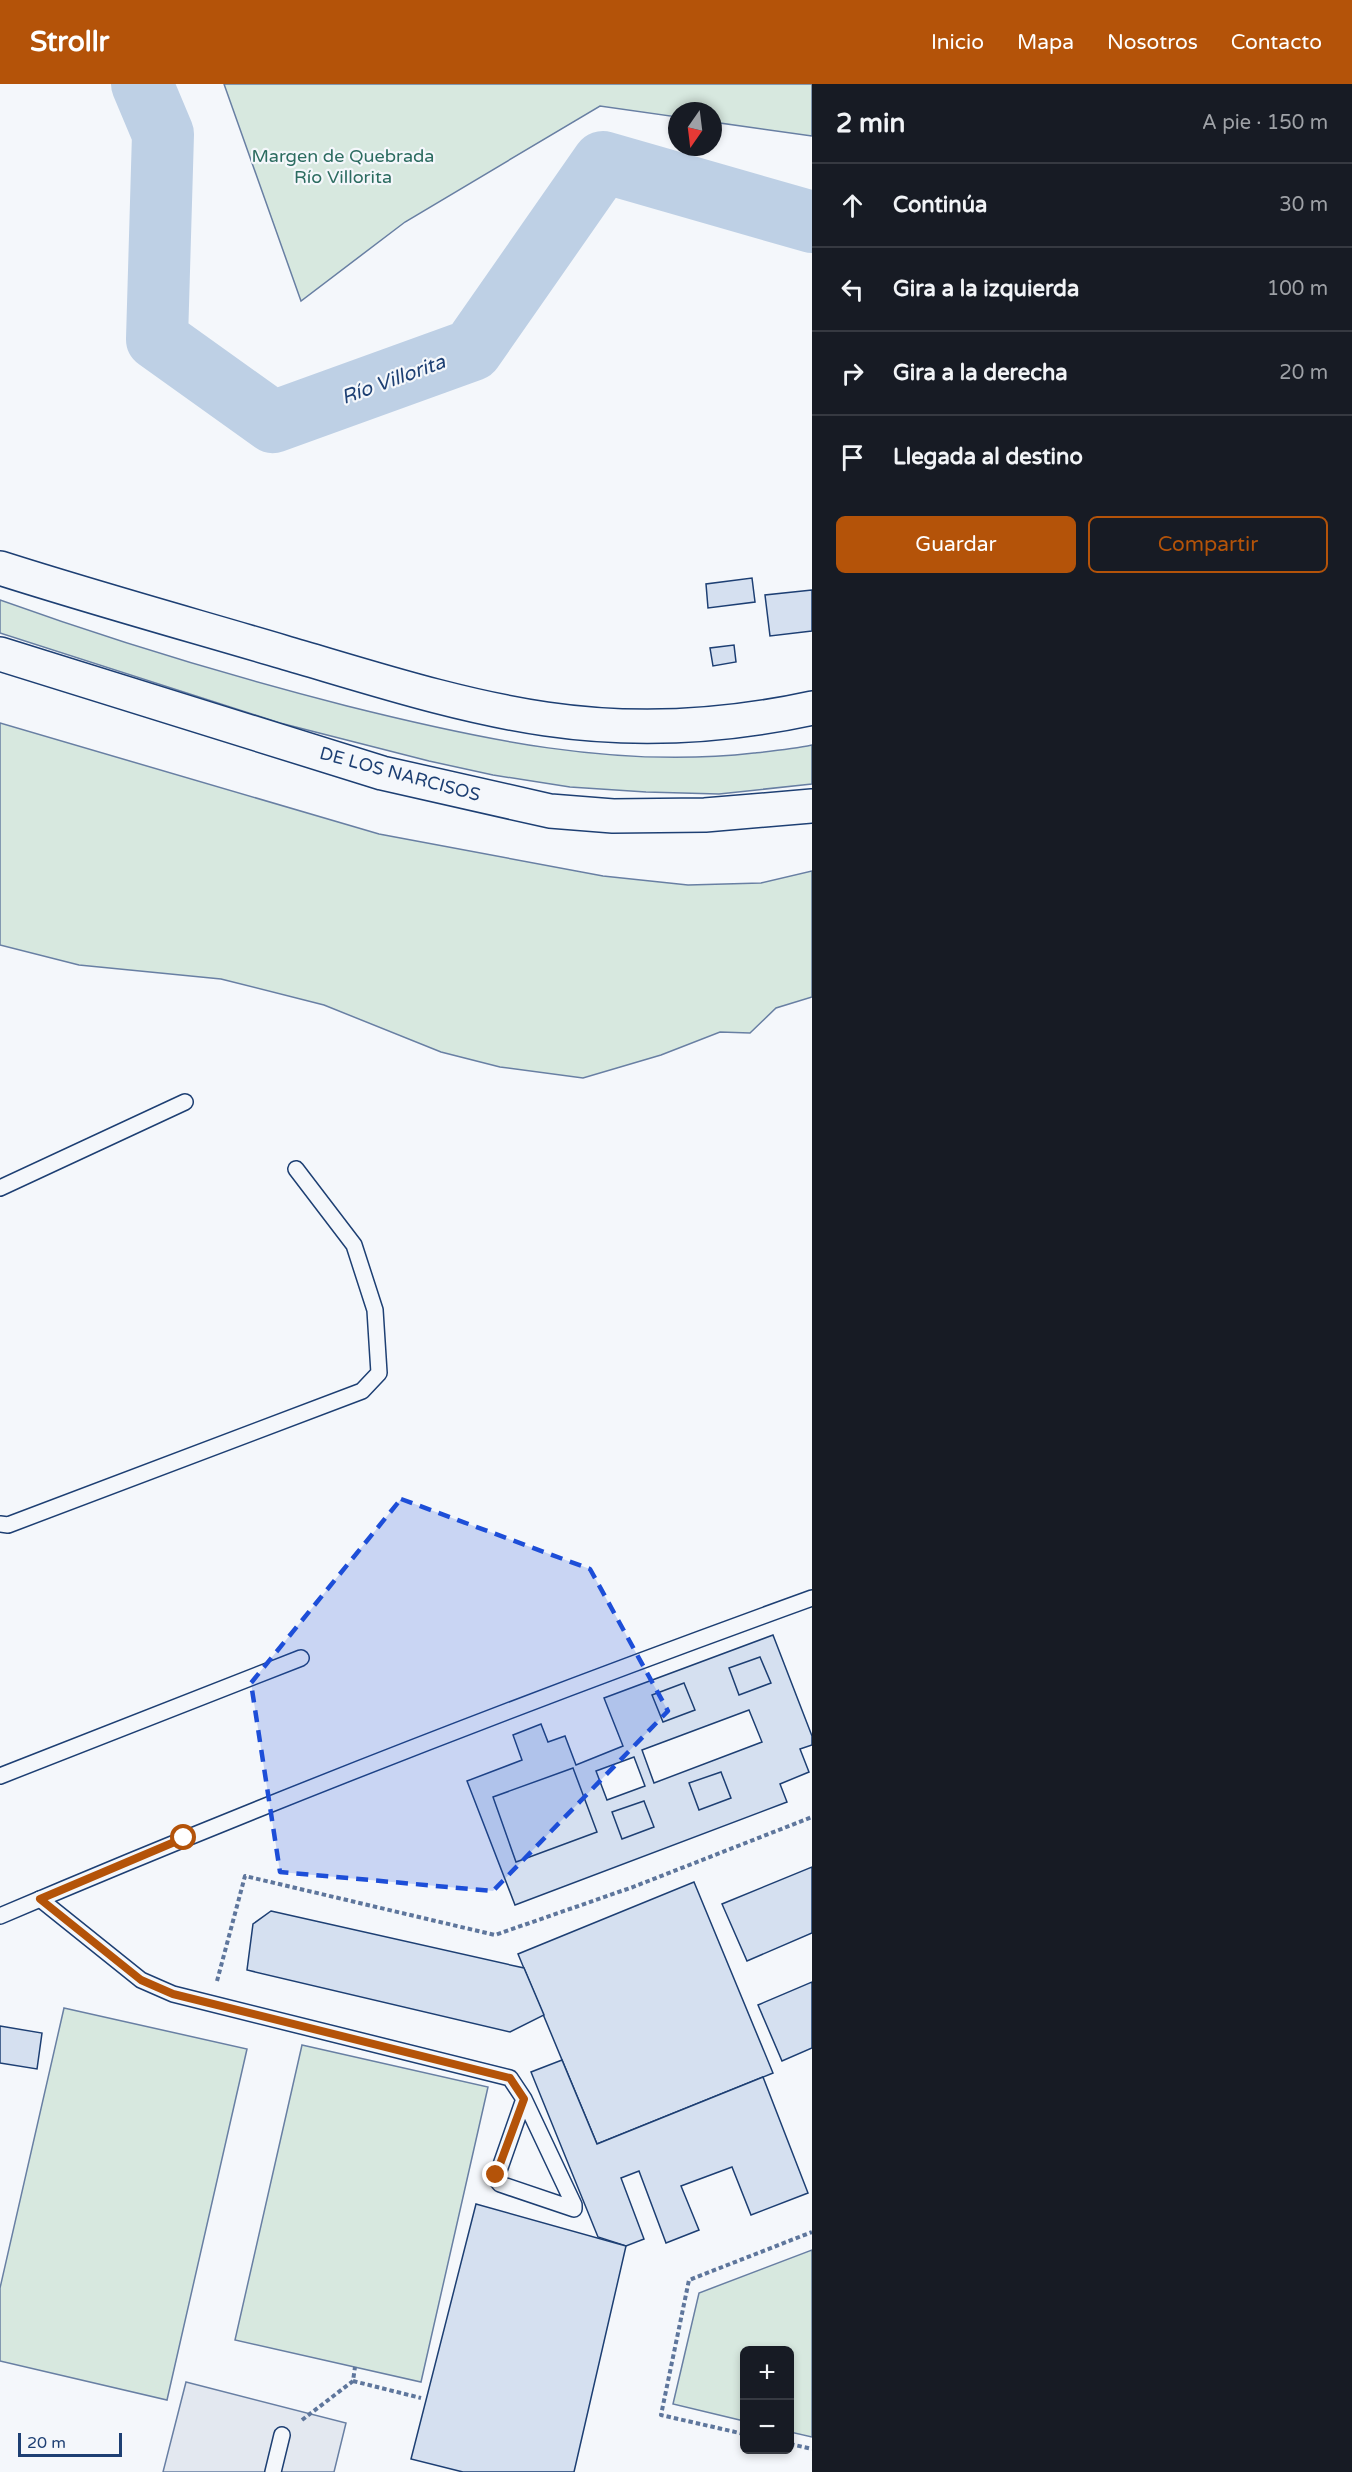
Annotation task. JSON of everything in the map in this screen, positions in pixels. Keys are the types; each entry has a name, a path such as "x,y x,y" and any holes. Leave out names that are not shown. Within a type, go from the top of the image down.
{"main road":[{"path":"0,568 439,697 546,719 614,726 691,726 767,718 812,708"},
{"name":"DE LOS NARCISOS","path":"0,654 381,773 550,811 613,816 705,815 812,806"}],"lane":[{"path":"0,1188 185,1102"},
{"path":"0,1524 8,1526 362,1391 379,1373 375,1310 354,1245 296,1169"},
{"path":"0,1916 184,1838 668,1650 812,1598"},
{"path":"0,1776 301,1658"},
{"path":"40,1899 141,1980 173,1994 510,2078 524,2099 574,2209 500,2184 496,2179 524,2099"},
{"path":"273,2472 282,2435"}],"path":[{"path":"211,2003 245,1875 495,1935 633,1887 812,1817"},
{"path":"740,2433 661,2415 689,2280 812,2232"},
{"path":"282,2435 352,2381 356,2367"},
{"path":"352,2381 421,2398"},
{"path":"794,2445 812,2449"}],"highlighted area":[{"path":"401,1499 590,1569 668,1711 493,1891 280,1872 251,1683"}],"green space":[{"name":"Margen de Quebrada Río Villorita","path":"224,84 812,84 812,136 722,123 722,102 668,102 668,116 600,106 405,222 301,301"},
{"path":"0,600 129,644 259,683 447,730 497,740 599,754 651,757 702,757 812,745 812,784 719,794 646,792 570,787 493,775 429,761 280,723 0,633"},
{"path":"0,723 379,834 603,876 688,885 761,883 812,871 812,997 776,1008 750,1033 720,1032 661,1055 583,1078 500,1067 441,1052 324,1005 221,979 79,965 0,945"},
{"path":"64,2008 247,2049 167,2400 0,2361 0,2288"},
{"path":"302,2045 488,2087 421,2382 235,2340"},
{"path":"812,2250 812,2437 794,2433 794,2346 740,2346 740,2420 673,2404 699,2293"}],"shaded area":[{"path":"186,2382 346,2423 334,2472 163,2472"}],"building":[{"path":"752,578 755,602 708,608 706,584"},
{"path":"812,590 812,631 770,636 765,595"},
{"path":"734,645 736,662 713,666 710,648"},
{"path":"773,1635 812,1736 812,1745 800,1749 809,1772 780,1784 787,1802 515,1905 467,1781 522,1760 513,1735 541,1724 548,1742 565,1736 576,1765 623,1746 604,1698","holes":["749,1710 762,1742 654,1783 642,1750","634,1757 645,1786 607,1800 596,1771"]},
{"path":"760,1657 771,1683 739,1695 729,1668"},
{"path":"684,1683 695,1710 663,1722 652,1695"},
{"path":"573,1768 597,1832 516,1862 493,1797"},
{"path":"721,1772 731,1798 699,1810 689,1783"},
{"path":"644,1801 654,1827 622,1839 612,1812"},
{"path":"812,1867 812,1933 747,1961 722,1904"},
{"path":"694,1882 773,2073 597,2144 518,1954"},
{"path":"271,1911 524,1968 544,2015 510,2032 247,1970 253,1924"},
{"path":"812,1982 812,2048 782,2061 758,2005"},
{"path":"0,2026 42,2033 37,2069 0,2063"},
{"path":"562,2060 597,2144 763,2077 808,2193 751,2215 732,2167 681,2186 699,2230 666,2243 639,2171 621,2178 644,2239 626,2246 598,2237 531,2072"},
{"path":"476,2204 626,2246 574,2472 463,2472 411,2459"}],"waterway":[{"name":"Río Villorita","path":"142,84 163,134 157,339 273,422 472,350 603,162 812,222"}],"route":[{"path":"184,1838 40,1899 141,1980 173,1994 510,2078 524,2099 496,2175"}]}
